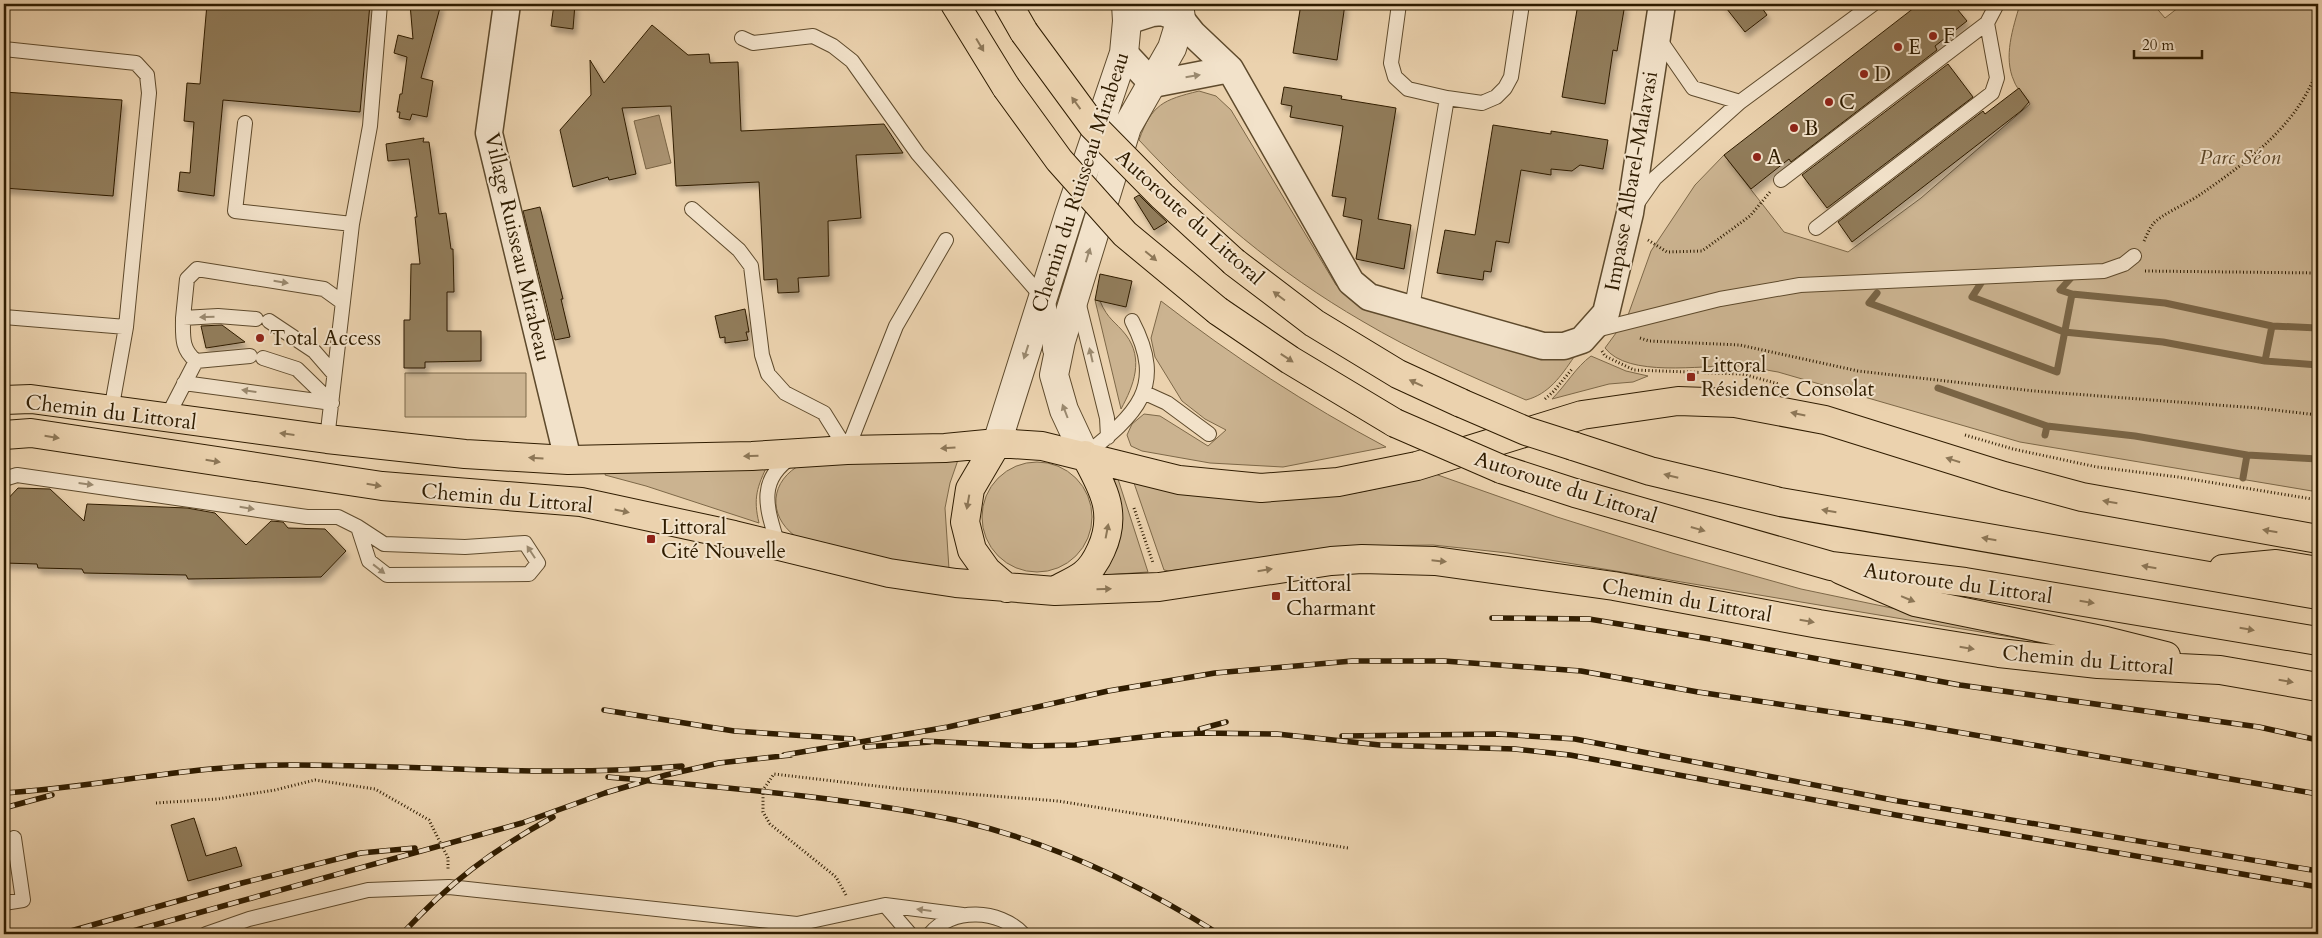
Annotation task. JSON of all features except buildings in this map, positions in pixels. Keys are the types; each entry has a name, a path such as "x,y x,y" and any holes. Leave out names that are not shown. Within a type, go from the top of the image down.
{"main road":[{"name":"Autoroute du Littoral","path":"955,4 1006,87 1059,160 1126,234 1218,311 1290,360 1395,423 1501,470 1584,496 1831,566 1965,582 2318,641"},
{"name":"Autoroute du Littoral","path":"1008,4 1024,32 1093,126 1162,196 1234,262 1314,323 1398,374 1461,403 1526,432 1650,471 1780,502 2318,595"},
{"name":"Chemin du Littoral","path":"4,400 31,399 166,419 465,454 568,460 593,461 797,454 847,450 945,448 996,443"},
{"path":"1085,455 1108,505 1110,520 1106,540 1096,560 1084,575 1055,591 1006,588 987,571 972,550 965,522 970,489 996,443 1042,446 1085,455 1128,469 1179,480 1261,488 1298,486 1338,482 1418,466 1582,415 1678,401 1735,403 1825,420 2004,476 2082,497 2318,539"},
{"name":"Chemin du Littoral","path":"4,434 31,434 382,486 582,502 889,573 1006,588"},
{"name":"Chemin du Littoral","path":"1055,591 1159,588 1268,570 1339,561 1434,561 1614,586 1820,624 2000,653 2098,664 2220,670 2318,687"},
{"path":"2181,572 2276,564 2318,571"},
{"path":"1831,566 1915,602 2106,641 2220,670"}],"street":[{"name":"Village Ruisseau Mirabeau","path":"506,4 488,133 568,460"},
{"name":"Impasse Albarel-Malavasi","path":"1180,11 1192,34 1230,69 1351,282 1369,297 1543,346 1564,346 1582,340 1606,313 1630,214 1662,4"},
{"path":"1126,12 1180,11"},
{"name":"Chemin du Ruisseau Mirabeau","path":"1085,455 1064,410 1054,375 1061,341 1127,127 1172,48 1180,11"},
{"name":"Chemin du Ruisseau Mirabeau","path":"996,443 1124,52 1126,12"},
{"path":"1124,52 1153,84 1230,69"}],"lane":[{"path":"327,439 352,224 370,126 380,4"},
{"path":"1399,4 1391,62 1395,76 1408,89 1482,103 1496,98 1505,88 1511,77 1522,4"},
{"path":"1630,214 1655,178 1740,102 1873,4"},
{"path":"1780,180 1987,23 1998,4"},
{"path":"1816,228 1992,93 1997,78 1987,23"},
{"path":"1657,35 1694,88 1740,102"},
{"path":"742,38 753,43 813,36 833,46 852,61 918,154 1043,298 1048,307 1050,353 1054,375"},
{"path":"4,49 136,63 147,75 149,93 126,327 111,411"},
{"path":"1412,308 1448,98"},
{"path":"245,123 235,211 352,224"},
{"path":"692,209 739,250 751,266 762,355 768,374 785,392 824,413 847,450"},
{"path":"847,450 896,326 946,240"},
{"path":"1589,332 1720,299 1800,285 2104,271 2124,264 2134,256"},
{"path":"332,403 297,368 257,357 196,361 187,353 183,338 182,318 187,279 197,269 324,289 342,302"},
{"path":"1076,292 1107,418 1108,436"},
{"path":"182,318 218,316 262,320 314,351 334,374"},
{"path":"4,317 126,327"},
{"path":"1085,455 1108,436 1132,412 1145,393 1149,374 1145,353 1132,321"},
{"path":"166,419 196,361"},
{"path":"184,383 332,403"},
{"path":"1145,393 1167,403 1209,434"},
{"path":"778,546 766,499 772,480 782,464 797,454"},
{"path":"4,479 17,475 307,517 338,517 358,527 384,544 465,547 525,543 538,563 529,574 387,575 369,561 358,527"},
{"path":"4,903 23,900 14,838"},
{"path":"206,934 249,919 368,890 449,886 797,924 885,905 963,915 984,914 1004,920 1023,934"},
{"path":"885,905 910,934"},
{"path":"930,934 946,922 963,915"}],"path":[{"path":"2134,256 2154,223 2229,174 2269,141 2298,107 2314,79 2318,67"},
{"path":"1655,244 1667,252 1702,251 1750,216 1780,180"},
{"path":"2144,271 2318,273"},
{"path":"1622,325 1634,336 1649,341 1740,345 1858,371 2034,391 2318,415"},
{"path":"1589,332 1605,356 1634,370 1742,374 1780,384"},
{"path":"1543,400 1554,391 1576,363"},
{"path":"1957,433 2013,449 2097,467 2188,478 2318,500"},
{"path":"1131,499 1154,564"},
{"path":"4,718 10,717"},
{"path":"857,912 836,877 770,824 763,812 763,790 774,774 902,789 1058,801 1348,848"},
{"path":"156,803 218,799 274,790 315,780 375,789 429,820 448,858 449,886"}],"green space":[{"name":"Parc Séon","path":"2020,4 2153,4 2165,18 2183,4 2318,4 2318,492 2020,442 1778,372 1741,366 1647,367 1616,357 1605,348 1627,318 1651,251 1695,185 1724,155 1784,232 1848,252 1921,198 2030,104 2015,84 2009,62 2010,42"},
{"path":"1199,91 1216,96 1231,110 1336,285 1347,296 1366,308 1396,318 1558,359 1574,357 1564,371 1548,389 1526,400 1402,343 1331,302 1272,261 1216,215 1139,140 1149,118 1160,105 1176,97"},
{"path":"1095,300 1100,301 1109,316 1126,335 1135,353 1136,363 1133,381 1121,409"},
{"path":"1161,301 1270,379 1386,447 1283,467 1210,463 1142,451 1131,446 1127,435 1132,424 1144,414 1160,416 1208,446 1226,430 1205,419 1182,401 1155,357 1151,338"},
{"path":"1591,356 1626,371 1648,376 1633,382 1609,384 1552,399"},
{"path":"405,373 526,373 526,417 405,417"},
{"path":"959,457 950,483 945,508 949,569 906,563 795,536 786,528 776,508 778,488 783,479 802,464"},
{"path":"1037,462 1058,466 1076,478 1088,496 1092,517 1088,538 1076,556 1058,568 1037,572 1016,568 998,556 986,538 982,517 986,496 998,478 1016,466"},
{"path":"768,464 761,479 756,499 759,523 646,486 605,475 606,471"},
{"path":"1435,474 1557,517 1672,553 1801,589 2106,653 1508,553 1433,545 1347,546 1169,571 1164,570 1134,483 1211,497 1290,500 1354,493"},
{"path":"1112,478 1118,479 1148,572 1104,575 1116,550 1122,522 1118,496"}],"shaded area":[{"path":"659,115 671,163 646,169 634,121"}],"waterway":[{"path":"2070,279 2060,290 2072,294 2165,303 2272,326 2318,328"},
{"path":"1981,283 1972,297 2064,332 2163,342 2265,361 2318,365"},
{"path":"1877,293 1869,303 2057,372 2072,294"},
{"path":"2265,361 2272,326"},
{"path":"1938,388 2047,426 2135,436 2247,455 2318,459"},
{"path":"2045,435 2047,426"},
{"path":"2243,478 2247,455"}],"railway":[{"path":"1492,618 1589,619 1710,639 1960,685 2259,727 2318,740"},
{"path":"784,755 948,727 1108,691 1215,673 1352,661 1444,661 1581,671 1698,692 1905,723 2318,794"},
{"path":"604,710 734,731 853,739"},
{"path":"1200,729 1226,722"},
{"path":"1161,735 1202,733 1277,734 1380,745 1515,749 1570,755 1896,815 2318,887"},
{"path":"923,741 1030,746 1075,745 1168,734"},
{"path":"1342,736 1498,734 1575,739 1898,801 2318,871"},
{"path":"865,747 930,742"},
{"path":"122,934 522,823 605,793 666,775 719,763 791,755"},
{"path":"4,793 220,768 257,766 293,765 536,771 585,771 682,766"},
{"path":"608,777 828,799 916,812 960,821 1028,841 1094,867 1127,882 1219,934"},
{"path":"4,808 52,795"},
{"path":"402,934 437,899 472,869 510,842 553,817"},
{"path":"60,934 242,883 361,853 415,848"}],"place":[{"name":"F","path":"1933,36"},
{"name":"E","path":"1898,47"},
{"name":"D","path":"1864,74"},
{"name":"C","path":"1829,102"},
{"name":"B","path":"1794,128"},
{"name":"A","path":"1757,157"},
{"name":"Total Access","path":"260,338"},
{"name":"Littoral Résidence Consolat","path":"1691,377"},
{"name":"Littoral Cité Nouvelle","path":"651,539"},
{"name":"Littoral Charmant","path":"1276,596"}]}
